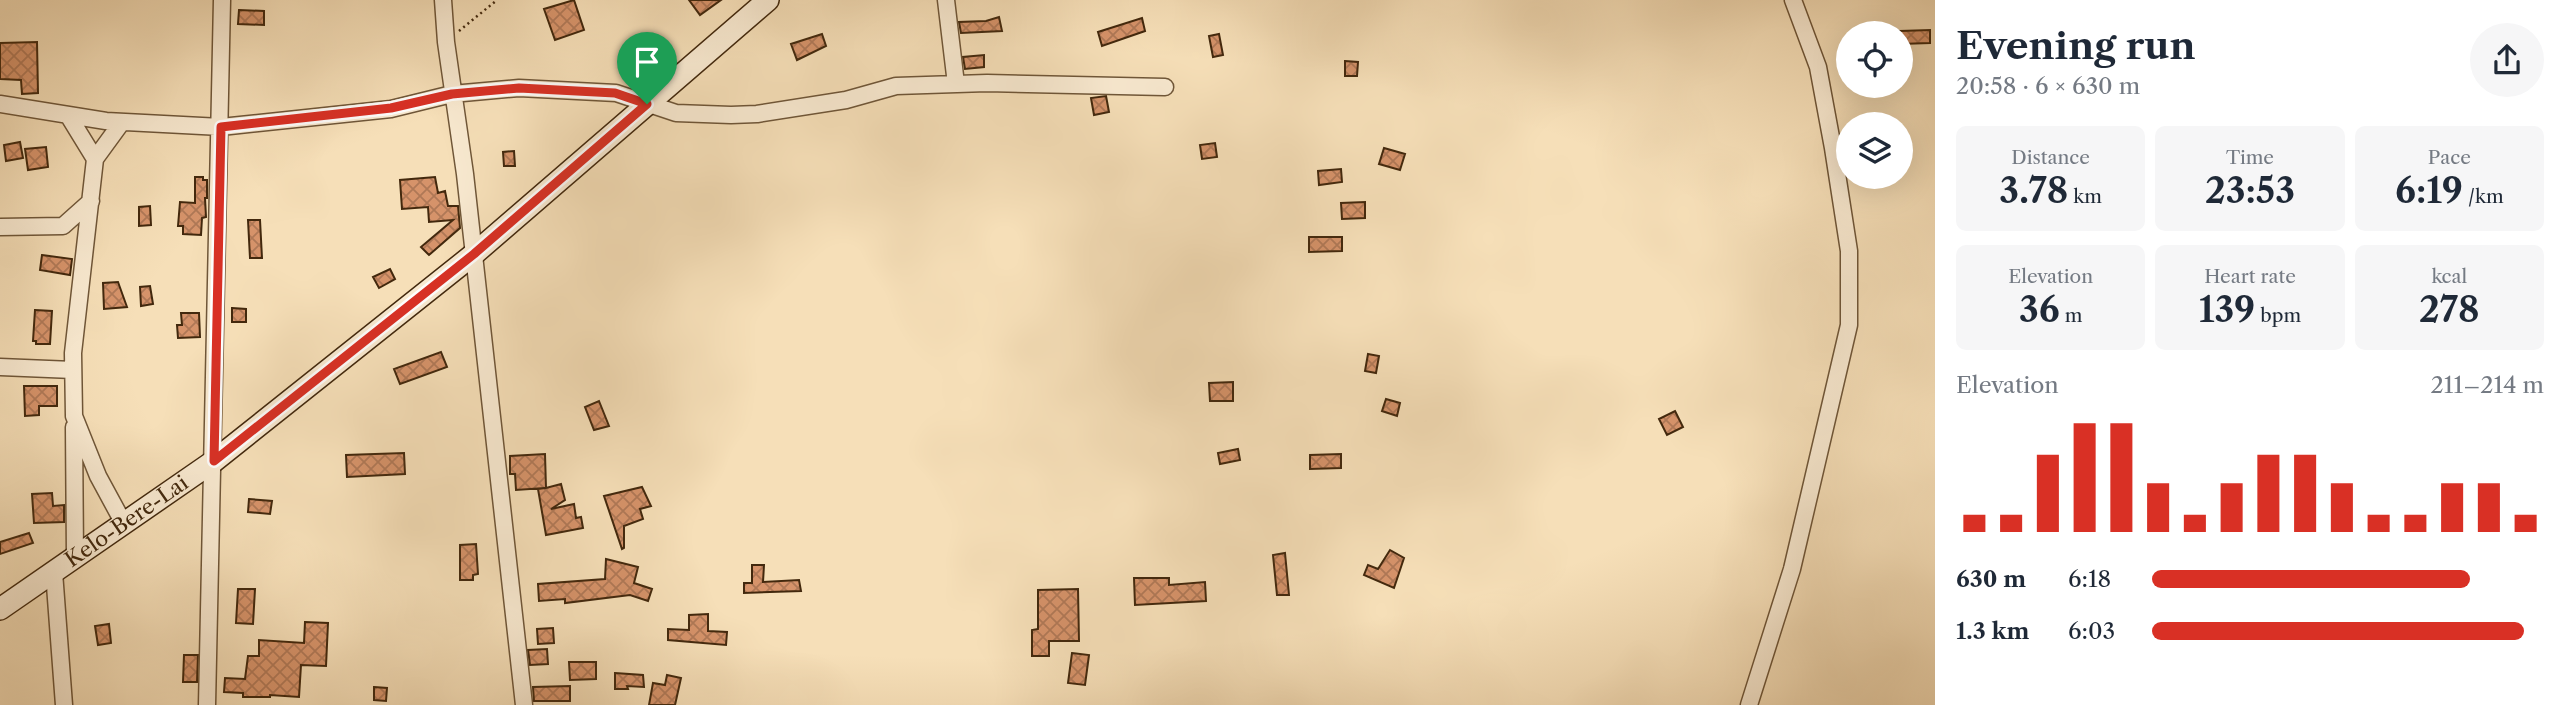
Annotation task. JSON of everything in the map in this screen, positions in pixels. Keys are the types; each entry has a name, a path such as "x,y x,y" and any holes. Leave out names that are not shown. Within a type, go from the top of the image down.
{"main road":[{"name":"Kelo-Bere-Lai","path":"0,609 214,461 474,254 768,0"}],"street":[{"path":"207,705 222,0"},
{"path":"443,0 524,705"},
{"path":"946,0 956,84"},
{"path":"1749,705 1792,569 1849,324 1849,251 1833,148 1818,67 1793,0"},
{"path":"0,104 122,122 221,127 391,108 452,94 533,88 615,93 676,113 757,114 846,100 896,86 956,84 1165,87"},
{"path":"68,115 95,159"},
{"path":"75,558 73,370 78,292 95,159 122,122"},
{"path":"0,227 63,226 91,201"},
{"path":"0,367 73,370"},
{"path":"74,416 98,476 124,524"},
{"path":"54,572 64,705"}],"path":[{"path":"446,42 497,0"}],"building":[{"path":"574,0 584,30 555,40 544,9"},
{"path":"689,0 721,0 700,15"},
{"path":"239,10 264,11 264,25 238,24"},
{"path":"999,17 1002,31 961,33 959,22 986,21"},
{"path":"1142,18 1145,31 1102,46 1098,32"},
{"path":"1930,30 1930,43 1913,44 1913,31"},
{"path":"822,34 826,46 797,60 791,44"},
{"path":"1219,34 1223,55 1213,57 1209,36"},
{"path":"37,42 38,93 22,94 21,80 0,79 0,43"},
{"path":"984,55 984,67 965,69 963,57"},
{"path":"1345,61 1358,62 1357,76 1345,76"},
{"path":"1106,96 1109,112 1094,115 1091,98"},
{"path":"20,142 23,158 6,161 4,145"},
{"path":"1215,143 1217,157 1202,159 1200,145"},
{"path":"46,147 48,167 28,170 25,149"},
{"path":"1384,148 1405,154 1400,170 1379,164"},
{"path":"514,151 515,166 504,166 503,152"},
{"path":"1341,169 1342,182 1319,185 1318,171"},
{"path":"195,177 207,180 206,217 202,218 201,235 183,234 183,226 178,226 180,202 195,203"},
{"path":"435,177 438,193 445,191 448,206 458,206 460,228 429,255 421,247 453,220 429,222 428,207 402,209 400,180"},
{"path":"1365,202 1365,218 1342,219 1341,203"},
{"path":"150,206 151,225 139,226 139,207"},
{"path":"248,220 260,220 262,258 250,258"},
{"path":"1309,237 1342,237 1342,251 1309,252"},
{"path":"42,255 72,259 70,275 40,270"},
{"path":"390,269 395,279 379,288 373,277"},
{"path":"118,282 127,307 104,309 103,283"},
{"path":"150,286 153,304 141,306 140,287"},
{"path":"232,308 246,309 246,322 232,322"},
{"path":"35,310 52,311 50,344 36,344 36,341 33,341"},
{"path":"181,313 199,313 200,337 178,338 177,325 182,325"},
{"path":"441,352 447,367 400,384 394,369"},
{"path":"1368,354 1379,356 1376,373 1365,371"},
{"path":"1233,382 1233,401 1210,401 1209,383"},
{"path":"24,386 57,386 57,406 39,406 39,415 25,416"},
{"path":"1386,399 1400,403 1397,416 1382,411"},
{"path":"599,401 609,426 594,430 585,407"},
{"path":"1675,411 1683,427 1667,435 1659,419"},
{"path":"1238,449 1240,460 1220,464 1218,453"},
{"path":"404,453 405,474 347,477 346,455"},
{"path":"545,454 546,488 561,484 565,500 551,509 574,504 576,518 581,517 583,528 546,535 538,489 545,488 516,490 515,474 510,474 510,456"},
{"path":"1341,454 1341,468 1310,469 1310,455"},
{"path":"642,487 651,506 640,509 643,519 624,526 622,549 604,496"},
{"path":"52,493 53,506 64,505 64,522 34,523 32,494"},
{"path":"249,499 272,501 270,514 248,512"},
{"path":"29,533 33,543 0,554 0,542"},
{"path":"476,544 478,574 473,575 473,580 460,580 460,545"},
{"path":"1390,550 1404,558 1394,588 1364,575 1368,565 1378,569"},
{"path":"1285,553 1289,595 1277,595 1273,555"},
{"path":"606,559 638,567 634,583 652,589 648,601 630,595 565,603 565,599 539,601 538,584 605,579"},
{"path":"752,565 764,565 763,582 799,580 801,591 744,593 744,583 752,583"},
{"path":"1134,578 1169,578 1169,585 1205,582 1206,601 1135,605"},
{"path":"238,589 255,589 253,624 236,623"},
{"path":"1078,589 1079,641 1049,641 1049,656 1032,656 1032,630 1038,629 1038,590"},
{"path":"708,614 708,631 727,632 726,645 668,640 668,629 689,630 689,615"},
{"path":"305,622 328,623 326,666 301,665 299,697 243,697 243,693 224,692 225,678 245,679 248,656 259,656 259,640 304,643"},
{"path":"109,624 111,643 98,645 95,626"},
{"path":"553,628 554,643 538,644 537,629"},
{"path":"547,649 548,664 530,665 528,650"},
{"path":"1072,653 1089,655 1085,685 1068,683"},
{"path":"184,655 198,655 197,682 183,682"},
{"path":"569,662 596,662 596,679 570,680"},
{"path":"615,673 643,675 644,687 627,686 628,689 615,689"},
{"path":"667,675 681,678 675,705 649,705 653,683 665,685"},
{"path":"570,686 570,701 534,701 533,687"},
{"path":"374,687 387,688 386,701 374,700"}],"route":[{"path":"519,88 615,93 647,104 474,254 214,461 221,127 391,108 452,94 519,88"}]}
